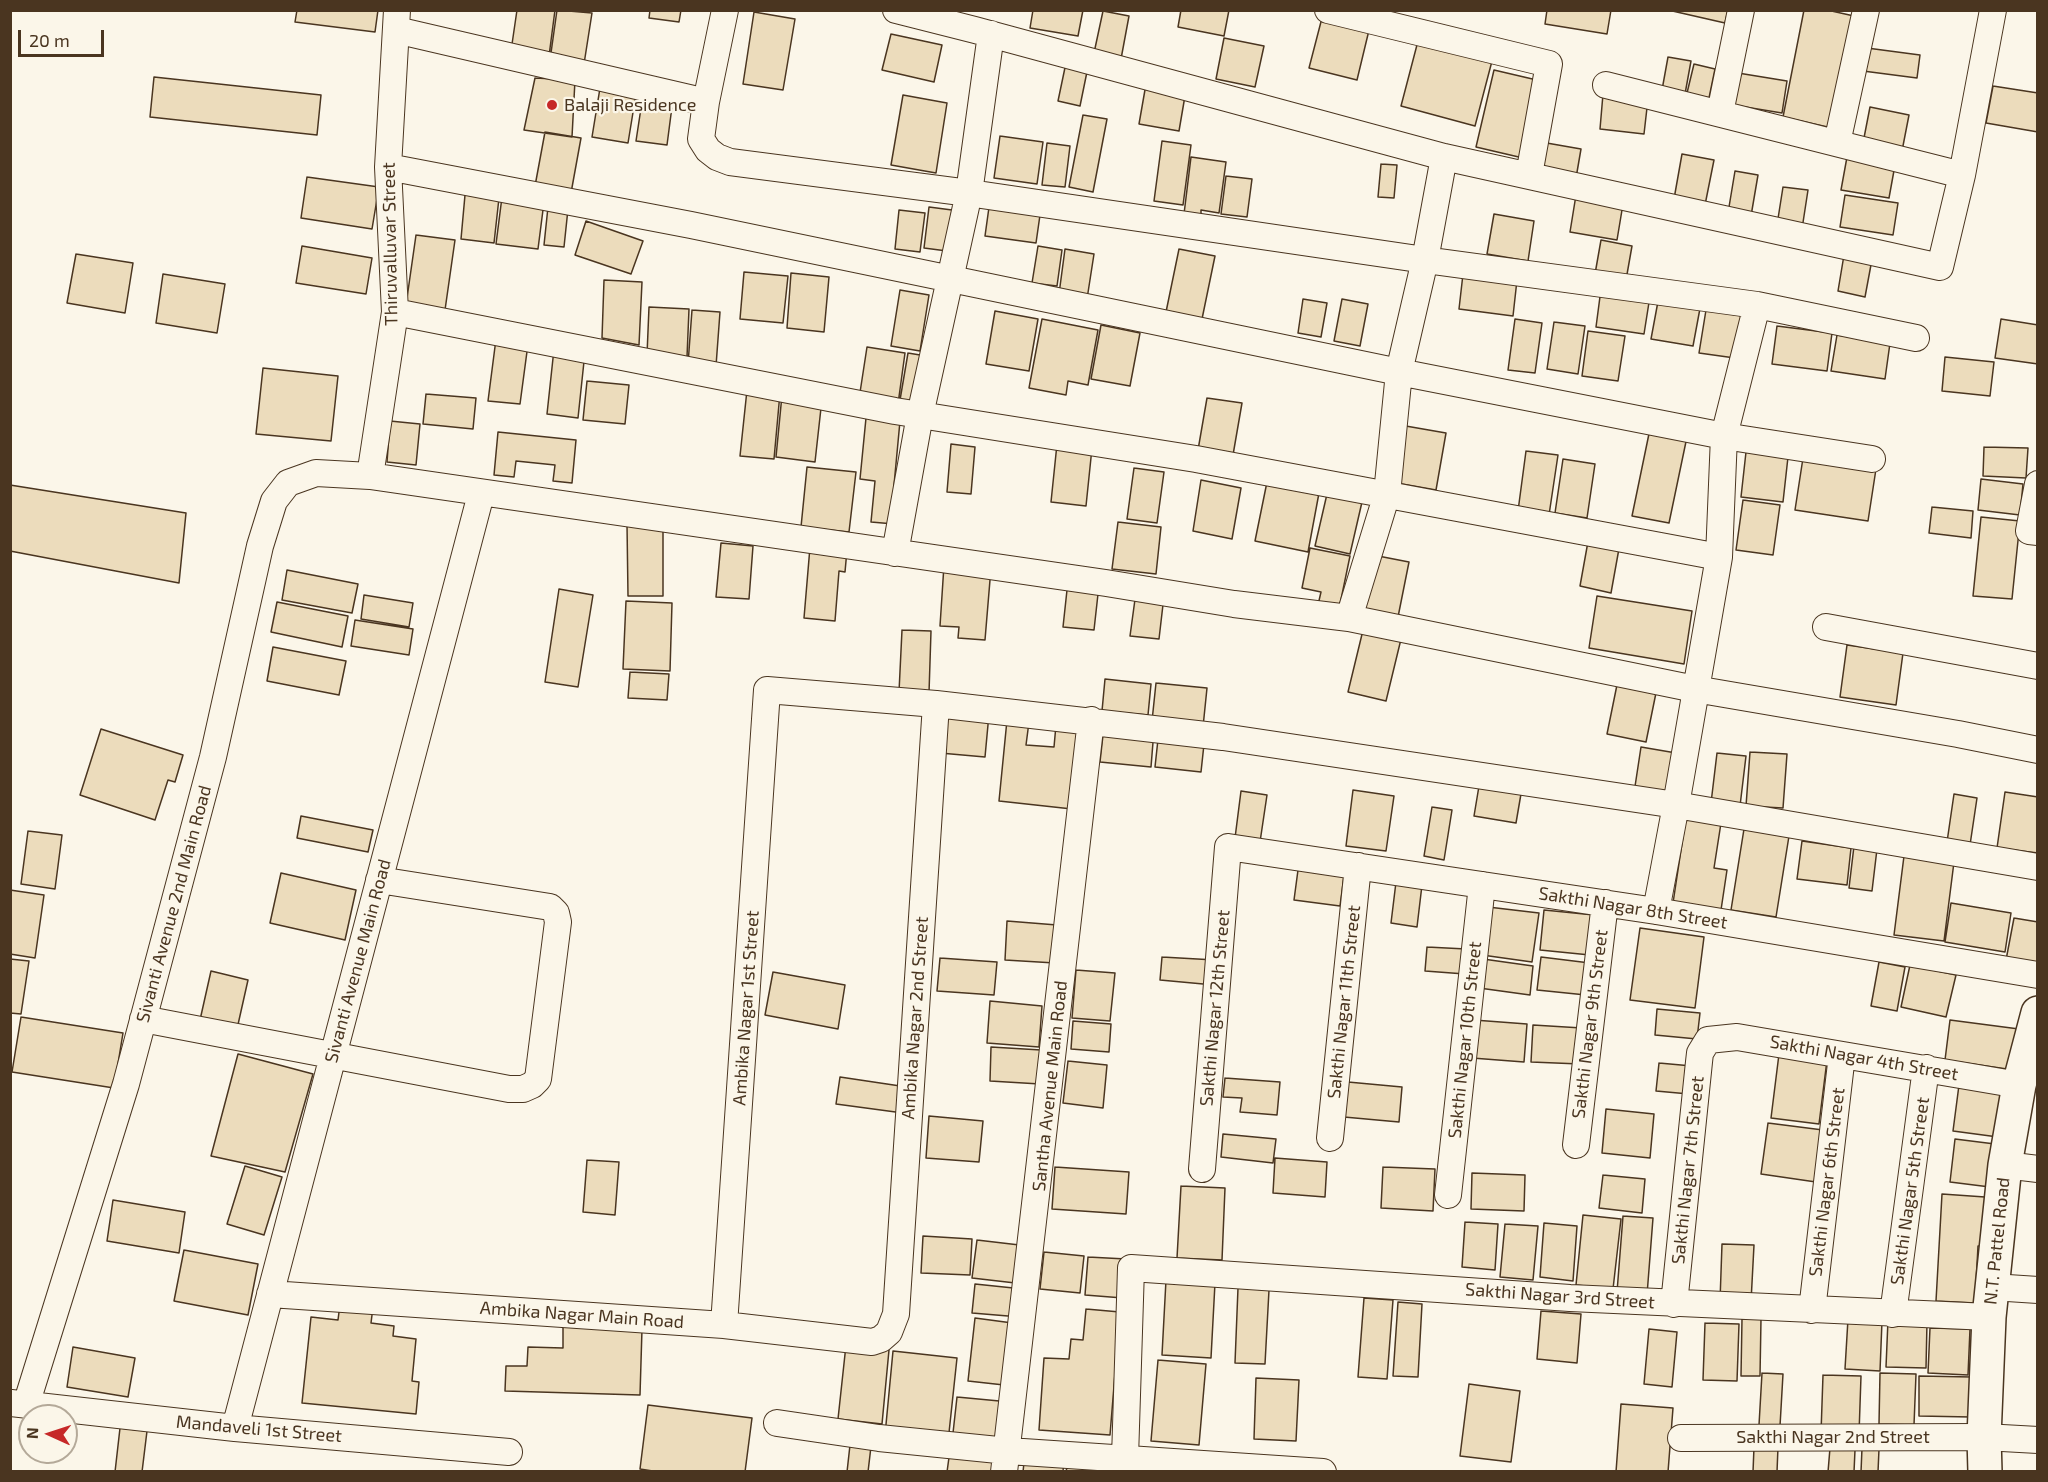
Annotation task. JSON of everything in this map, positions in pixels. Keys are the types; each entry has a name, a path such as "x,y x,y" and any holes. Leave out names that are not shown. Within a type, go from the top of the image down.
{"street":[{"path":"725,10 706,102 701,139 708,150 717,157 730,162 969,193 1425,260 1757,305 1916,338"},
{"path":"896,10 1444,157 1940,267 1962,176 1993,10"},
{"path":"1720,113 1741,10"},
{"path":"1837,143 1866,10"},
{"path":"1336,12 1549,64 1529,175"},
{"path":"397,20 706,102"},
{"name":"Thiruvalluvar Street","path":"370,476 395,312 388,167 397,20"},
{"path":"895,553 920,415 969,193 991,34"},
{"path":"1606,85 1962,176"},
{"path":"1349,618 1387,494 1399,372 1425,260 1444,157"},
{"path":"388,167 691,225 1399,372 1724,436 1872,459"},
{"path":"1656,911 1719,556 1724,436 1757,305"},
{"path":"395,312 920,415 1196,459 1719,556"},
{"name":"Sivanti Avenue 2nd Main Road","path":"18,1404 126,1084 213,757 260,546 274,501 288,483 316,473 370,476 1234,604 1349,618 1695,689 1958,734 2037,750"},
{"path":"2033,532 2037,484"},
{"name":"Sivanti Avenue Main Road","path":"235,1428 481,494"},
{"path":"1826,627 2037,666"},
{"name":"Ambika Nagar 1st Street","path":"724,1325 767,690 936,704"},
{"path":"936,704 1091,720 1223,737 1676,805 2037,867"},
{"name":"Ambika Nagar 2nd Street","path":"890,1332 896,1314 936,704"},
{"name":"Santha Avenue Main Road","path":"1006,1461 1091,720"},
{"name":"Sakthi Nagar 8th Street","path":"1228,847 1656,911 2037,975"},
{"name":"Sakthi Nagar 12th Street","path":"1202,1169 1228,847"},
{"name":"Sakthi Nagar 11th Street","path":"1330,1138 1358,866"},
{"path":"143,1019 509,1089 523,1089 532,1085 538,1079 558,922 556,913 549,907 379,880"},
{"name":"Sakthi Nagar 10th Street","path":"1448,1195 1482,885"},
{"name":"Sakthi Nagar 9th Street","path":"1576,1145 1605,903"},
{"name":"N.T. Pattel Road","path":"1985,1472 1984,1437 1990,1302 2005,1165 2019,1085 2037,1013"},
{"name":"Sakthi Nagar 4th Street","path":"1708,1040 1718,1037 1737,1037 2019,1085"},
{"name":"Sakthi Nagar 7th Street","path":"1674,1304 1700,1053 1708,1040"},
{"name":"Sakthi Nagar 6th Street","path":"1812,1310 1842,1054"},
{"name":"Sakthi Nagar 5th Street","path":"1893,1314 1926,1068"},
{"path":"2005,1165 2037,1169"},
{"name":"Sakthi Nagar 3rd Street","path":"1125,1458 1131,1268 1674,1304 1893,1314 1990,1302 2037,1290"},
{"name":"Ambika Nagar Main Road","path":"270,1294 724,1325 872,1342 890,1332"},
{"name":"Mandaveli 1st Street","path":"78,1411 235,1428 509,1452"},
{"path":"777,1423 879,1438 1006,1461 1125,1458 1323,1472"},
{"name":"Sakthi Nagar 2nd Street","path":"1681,1438 1984,1437 2037,1440"}],"building":[{"path":"297,10 378,10 375,32 295,22"},
{"path":"517,10 555,10 549,56 511,51"},
{"path":"557,10 592,13 584,64 550,60"},
{"path":"650,10 681,10 679,22 649,18"},
{"path":"1033,10 1083,10 1078,36 1030,28"},
{"path":"1181,10 1229,10 1224,36 1178,27"},
{"path":"1547,10 1611,10 1607,34 1545,24"},
{"path":"1668,10 1728,10 1725,23"},
{"path":"1804,10 1827,10 1854,16 1832,128 1783,117"},
{"path":"1103,11 1129,16 1121,59 1094,53"},
{"path":"754,12 795,19 783,90 743,84"},
{"path":"1323,14 1370,26 1357,80 1309,68"},
{"path":"891,34 942,45 934,82 882,70"},
{"path":"1224,38 1264,46 1255,87 1216,79"},
{"path":"1418,41 1492,61 1475,126 1401,106"},
{"path":"1867,48 1920,55 1917,78 1863,71"},
{"path":"1668,57 1691,61 1685,94 1662,90"},
{"path":"1067,58 1089,62 1080,106 1058,101"},
{"path":"1694,64 1715,69 1709,98 1687,93"},
{"path":"1494,70 1541,81 1523,158 1476,147"},
{"path":"1738,73 1787,81 1782,113 1733,105"},
{"path":"154,77 321,95 317,135 150,117"},
{"name":"Balaji Residence","path":"535,78 575,80 572,137 524,130"},
{"path":"1146,84 1186,90 1179,131 1139,124"},
{"path":"1993,86 2038,93 2038,132 1986,123"},
{"path":"600,88 636,94 628,143 592,137"},
{"path":"1603,94 1648,99 1644,134 1600,129"},
{"path":"643,95 673,99 667,145 636,141"},
{"path":"903,95 947,103 936,173 891,165"},
{"path":"1870,107 1909,115 1902,151 1863,143"},
{"path":"1083,115 1107,119 1093,192 1069,187"},
{"path":"545,132 581,138 571,193 535,186"},
{"path":"1000,136 1043,142 1037,184 994,178"},
{"path":"1162,141 1191,145 1183,205 1154,201"},
{"path":"1541,142 1581,149 1576,178 1536,171"},
{"path":"1047,143 1070,146 1065,187 1042,185"},
{"path":"1682,154 1714,160 1705,205 1674,199"},
{"path":"1191,157 1226,162 1219,213 1201,210 1201,216 1184,214"},
{"path":"1847,157 1895,165 1889,198 1841,190"},
{"path":"1381,164 1397,165 1394,198 1378,197"},
{"path":"1735,171 1758,175 1751,216 1728,213"},
{"path":"1226,176 1252,179 1247,217 1221,214"},
{"path":"307,177 379,187 372,229 301,218"},
{"path":"1783,187 1808,190 1802,229 1777,225"},
{"path":"465,195 499,198 494,243 461,239"},
{"path":"1576,195 1623,204 1617,240 1570,232"},
{"path":"1845,195 1898,203 1893,235 1840,227"},
{"path":"502,197 544,202 538,249 496,244"},
{"path":"990,200 1041,208 1036,243 985,236"},
{"path":"548,207 568,209 564,247 544,245"},
{"path":"929,207 952,210 947,251 924,248"},
{"path":"899,210 925,213 920,252 895,249"},
{"path":"1494,214 1534,221 1528,261 1487,254"},
{"path":"586,221 643,241 631,274 575,255"},
{"path":"416,235 455,240 445,310 406,305"},
{"path":"1601,240 1632,246 1626,280 1595,274"},
{"path":"302,246 372,258 366,294 296,283"},
{"path":"1038,246 1062,250 1057,286 1032,283"},
{"path":"1065,249 1094,254 1087,299 1059,294"},
{"path":"1179,249 1215,256 1202,319 1166,312"},
{"path":"1845,249 1873,254 1865,297 1838,291"},
{"path":"76,254 133,263 125,313 67,303"},
{"path":"744,272 788,276 783,323 740,319"},
{"path":"791,273 829,277 824,332 787,328"},
{"path":"163,274 225,284 217,333 156,323"},
{"path":"1463,274 1517,280 1513,316 1459,309"},
{"path":"604,280 642,282 639,345 602,338"},
{"path":"1601,289 1650,296 1644,334 1596,327"},
{"path":"900,290 929,295 920,351 891,346"},
{"path":"1659,296 1701,303 1693,346 1651,339"},
{"path":"1303,299 1327,303 1321,337 1298,333"},
{"path":"1342,299 1368,304 1360,346 1334,341"},
{"path":"649,307 689,309 687,357 647,355"},
{"path":"692,310 720,312 716,366 688,364"},
{"path":"1706,310 1749,317 1742,359 1699,353"},
{"path":"995,311 1038,319 1029,371 986,364"},
{"path":"1042,319 1098,330 1088,385 1068,381 1066,395 1029,388"},
{"path":"1515,319 1542,323 1535,373 1508,370"},
{"path":"2001,319 2038,325 2038,364 1995,358"},
{"path":"1554,322 1585,326 1578,374 1547,369"},
{"path":"1101,325 1140,333 1130,386 1091,379"},
{"path":"1777,326 1832,333 1827,371 1772,364"},
{"path":"1588,331 1625,336 1618,381 1582,376"},
{"path":"1837,335 1890,343 1885,379 1831,371"},
{"path":"496,339 528,344 520,404 488,401"},
{"path":"867,347 905,353 898,404 859,399"},
{"path":"554,349 585,352 578,418 547,414"},
{"path":"908,353 926,356 917,403 900,400"},
{"path":"1945,357 1994,362 1990,396 1942,391"},
{"path":"263,368 338,376 331,441 256,434"},
{"path":"587,381 629,385 625,424 583,420"},
{"path":"747,390 780,393 774,459 740,456"},
{"path":"426,394 476,398 473,429 423,424"},
{"path":"782,395 822,399 815,462 776,457"},
{"path":"1207,398 1242,403 1233,455 1198,450"},
{"path":"866,418 900,421 894,485 898,485 894,524 871,522 875,481 860,479"},
{"path":"390,421 420,424 416,465 387,462"},
{"path":"1651,424 1688,432 1669,523 1632,516"},
{"path":"1400,425 1446,433 1436,490 1391,482"},
{"path":"498,432 576,440 572,483 553,481 555,465 516,461 514,477 494,475"},
{"path":"1747,443 1789,448 1783,502 1741,497"},
{"path":"951,444 975,447 971,494 947,492"},
{"path":"1057,444 1092,448 1086,506 1051,502"},
{"path":"1984,447 2028,448 2026,478 1983,476"},
{"path":"1526,451 1558,455 1549,515 1518,511"},
{"path":"1803,458 1876,469 1868,521 1795,510"},
{"path":"1563,459 1595,464 1587,518 1555,513"},
{"path":"807,467 856,472 849,532 801,527"},
{"path":"1134,468 1164,472 1157,523 1127,519"},
{"path":"1981,479 2023,484 2020,515 1978,510"},
{"path":"1201,480 1241,488 1232,539 1193,531"},
{"path":"1267,482 1319,493 1308,552 1255,541"},
{"path":"10,485 186,513 179,583 10,551"},
{"path":"1327,494 1362,502 1350,554 1315,546"},
{"path":"1743,500 1780,505 1773,555 1736,550"},
{"path":"1932,507 1973,511 1971,538 1929,533"},
{"path":"1981,517 2020,521 2012,599 1973,596"},
{"path":"1118,522 1161,527 1156,574 1112,569"},
{"path":"627,524 663,524 663,596 628,596"},
{"path":"1589,536 1620,543 1611,593 1580,586"},
{"path":"721,543 753,546 749,599 716,597"},
{"path":"810,547 847,550 845,572 839,571 835,621 804,618"},
{"path":"1310,548 1350,556 1339,609 1318,605 1321,592 1302,588"},
{"path":"1373,555 1409,562 1398,617 1363,610"},
{"path":"944,565 991,568 985,640 958,638 959,627 940,626"},
{"path":"287,570 358,584 352,613 282,600"},
{"path":"559,589 593,595 578,687 545,682"},
{"path":"1067,590 1098,594 1094,630 1063,627"},
{"path":"1136,592 1164,596 1159,639 1130,636"},
{"path":"364,595 413,603 409,627 361,619"},
{"path":"1597,596 1692,611 1684,664 1589,648"},
{"path":"626,601 672,603 670,671 623,669"},
{"path":"277,602 348,616 342,647 271,632"},
{"path":"355,620 413,629 409,655 351,646"},
{"path":"1364,626 1402,635 1386,701 1348,692"},
{"path":"902,630 931,631 929,693 899,692"},
{"path":"1847,645 1903,653 1896,705 1840,697"},
{"path":"273,647 346,661 339,695 267,681"},
{"path":"630,672 669,674 667,700 628,698"},
{"path":"1619,675 1658,683 1646,742 1607,734"},
{"path":"1105,679 1151,684 1148,715 1102,711"},
{"path":"1156,683 1207,688 1203,727 1152,721"},
{"path":"944,710 989,714 985,757 940,753"},
{"path":"1007,720 1029,722 1026,745 1054,747 1056,725 1080,727 1072,809 999,801"},
{"path":"1104,726 1154,730 1151,767 1100,762"},
{"path":"101,729 183,755 175,782 168,780 155,820 80,795"},
{"path":"1159,730 1205,735 1201,772 1155,767"},
{"path":"1641,747 1682,754 1674,800 1634,793"},
{"path":"1750,752 1787,754 1783,808 1746,806"},
{"path":"1717,753 1746,756 1740,806 1711,803"},
{"path":"1480,780 1522,788 1516,823 1474,816"},
{"path":"1353,790 1394,796 1386,851 1346,846"},
{"path":"1241,791 1267,795 1260,842 1235,838"},
{"path":"2005,792 2038,797 2038,853 1997,848"},
{"path":"1954,794 1977,798 1970,845 1947,842"},
{"path":"1432,807 1452,810 1444,860 1424,856"},
{"path":"301,816 373,830 368,852 297,838"},
{"path":"1686,817 1721,823 1714,868 1727,870 1721,910 1673,903"},
{"path":"1744,829 1789,836 1776,917 1731,910"},
{"path":"28,831 62,835 55,889 21,884"},
{"path":"1802,841 1851,848 1847,885 1797,879"},
{"path":"1854,846 1877,849 1872,891 1849,888"},
{"path":"1904,856 1954,862 1944,941 1894,935"},
{"path":"1298,870 1344,876 1340,906 1294,900"},
{"path":"281,873 356,890 345,940 270,923"},
{"path":"1396,882 1422,885 1417,927 1391,923"},
{"path":"10,890 44,895 35,958 10,954"},
{"path":"1951,903 2011,913 2005,952 1945,942"},
{"path":"1488,907 1539,913 1532,962 1482,955"},
{"path":"1544,910 1594,915 1590,955 1540,950"},
{"path":"2014,918 2038,922 2038,966 2006,960"},
{"path":"1007,921 1057,925 1055,963 1005,960"},
{"path":"1640,928 1704,937 1695,1008 1630,1000"},
{"path":"1427,947 1466,949 1465,974 1425,971"},
{"path":"1162,957 1215,960 1214,985 1160,980"},
{"path":"1541,957 1590,963 1586,995 1537,990"},
{"path":"940,958 997,962 994,995 937,991"},
{"path":"10,959 29,961 21,1014 10,1013"},
{"path":"1483,959 1533,966 1530,995 1479,988"},
{"path":"1879,962 1905,967 1897,1011 1871,1006"},
{"path":"1910,965 1956,975 1946,1017 1901,1007"},
{"path":"1076,970 1115,973 1110,1021 1072,1018"},
{"path":"211,971 248,980 237,1029 200,1020"},
{"path":"773,972 845,985 838,1029 765,1015"},
{"path":"990,1001 1042,1006 1039,1047 987,1043"},
{"path":"1657,1009 1700,1013 1697,1039 1655,1035"},
{"path":"21,1017 123,1033 114,1088 12,1072"},
{"path":"1474,1020 1527,1024 1524,1062 1472,1058"},
{"path":"1950,1020 2019,1029 2014,1070 1945,1060"},
{"path":"1073,1021 1111,1024 1109,1052 1071,1049"},
{"path":"1533,1025 1582,1028 1580,1064 1531,1062"},
{"path":"991,1047 1041,1050 1040,1084 990,1081"},
{"path":"238,1054 313,1074 285,1172 211,1156"},
{"path":"1779,1054 1827,1060 1819,1124 1771,1118"},
{"path":"1068,1061 1107,1065 1103,1108 1063,1103"},
{"path":"1659,1063 1692,1066 1689,1094 1656,1091"},
{"path":"840,1077 907,1087 903,1113 836,1104"},
{"path":"1225,1078 1280,1082 1277,1115 1240,1112 1242,1098 1223,1097"},
{"path":"1348,1082 1402,1087 1399,1122 1344,1117"},
{"path":"1959,1085 2004,1091 1998,1137 1953,1131"},
{"path":"1606,1109 1654,1114 1650,1158 1602,1153"},
{"path":"929,1116 983,1121 979,1162 926,1158"},
{"path":"1768,1123 1823,1130 1816,1182 1761,1174"},
{"path":"1223,1134 1276,1139 1273,1163 1221,1157"},
{"path":"1955,1139 1995,1144 1990,1187 1950,1182"},
{"path":"1275,1158 1327,1162 1325,1197 1273,1193"},
{"path":"587,1160 619,1162 615,1215 583,1212"},
{"path":"245,1166 282,1177 264,1235 227,1224"},
{"path":"1055,1167 1129,1172 1126,1214 1052,1209"},
{"path":"1383,1167 1435,1169 1433,1211 1381,1208"},
{"path":"1472,1173 1525,1175 1524,1211 1471,1209"},
{"path":"1603,1175 1645,1179 1642,1213 1599,1208"},
{"path":"1181,1186 1225,1188 1222,1260 1177,1258"},
{"path":"1942,1194 1985,1197 1982,1246 1978,1246 1975,1303 1936,1301"},
{"path":"113,1200 185,1212 179,1253 107,1241"},
{"path":"1583,1215 1621,1219 1613,1289 1576,1285"},
{"path":"1623,1216 1653,1218 1647,1295 1617,1292"},
{"path":"1465,1222 1498,1224 1495,1270 1462,1267"},
{"path":"1544,1223 1577,1226 1573,1281 1540,1277"},
{"path":"1505,1224 1538,1226 1533,1280 1500,1277"},
{"path":"923,1236 972,1239 970,1275 921,1273"},
{"path":"977,1240 1028,1246 1024,1284 972,1278"},
{"path":"1722,1244 1754,1245 1751,1302 1720,1301"},
{"path":"184,1250 258,1264 248,1315 174,1301"},
{"path":"1044,1252 1084,1256 1080,1293 1040,1289"},
{"path":"1088,1257 1126,1259 1123,1298 1085,1295"},
{"path":"1166,1280 1215,1283 1211,1358 1162,1355"},
{"path":"975,1284 1023,1289 1020,1317 972,1313"},
{"path":"1238,1288 1269,1290 1265,1364 1235,1363"},
{"path":"1364,1298 1393,1300 1387,1379 1358,1377"},
{"path":"1398,1302 1422,1304 1418,1377 1393,1376"},
{"path":"340,1304 373,1307 371,1323 394,1326 393,1336 416,1339 412,1381 419,1382 416,1414 302,1403 311,1317 338,1320"},
{"path":"1086,1309 1120,1312 1110,1435 1039,1430 1044,1358 1069,1359 1071,1339 1083,1340"},
{"path":"1541,1311 1581,1314 1577,1363 1537,1359"},
{"path":"975,1318 1020,1324 1013,1386 968,1381"},
{"path":"1742,1319 1761,1319 1760,1376 1741,1376"},
{"path":"1848,1319 1882,1321 1880,1371 1845,1369"},
{"path":"1888,1320 1927,1322 1926,1368 1886,1367"},
{"path":"1705,1323 1739,1324 1737,1381 1703,1380"},
{"path":"563,1326 642,1329 640,1395 505,1391 506,1366 527,1366 528,1347 563,1348"},
{"path":"1930,1328 1970,1329 1968,1375 1928,1373"},
{"path":"1649,1329 1677,1332 1672,1387 1644,1384"},
{"path":"846,1345 889,1350 882,1424 838,1419"},
{"path":"73,1347 135,1358 128,1397 67,1387"},
{"path":"893,1351 957,1358 948,1442 885,1435"},
{"path":"1158,1360 1206,1364 1199,1445 1151,1441"},
{"path":"1762,1373 1783,1374 1780,1426 1759,1425"},
{"path":"1880,1373 1916,1374 1914,1425 1879,1424"},
{"path":"1823,1375 1861,1376 1859,1434 1821,1433"},
{"path":"1919,1376 1972,1377 1971,1417 1919,1416"},
{"path":"1256,1378 1299,1380 1296,1441 1254,1439"},
{"path":"1469,1384 1520,1391 1511,1462 1460,1456"},
{"path":"957,1397 1010,1402 1006,1447 952,1442"},
{"path":"1621,1404 1673,1408 1668,1472 1616,1472"},
{"path":"648,1405 752,1418 745,1472 659,1472 640,1469"},
{"path":"120,1428 147,1431 142,1472 115,1472"},
{"path":"851,1436 872,1438 868,1472 847,1472"},
{"path":"1754,1447 1778,1447 1777,1472 1753,1472"},
{"path":"1830,1448 1855,1450 1854,1472 1828,1472"},
{"path":"1862,1448 1879,1449 1878,1472 1861,1472"},
{"path":"950,1450 994,1455 992,1472 947,1472"},
{"path":"1025,1453 1064,1457 1063,1472 1023,1472"},
{"path":"1068,1462 1098,1466 1098,1472 1066,1472"}],"place":[{"name":"Balaji Residence","path":"552,105"}]}
